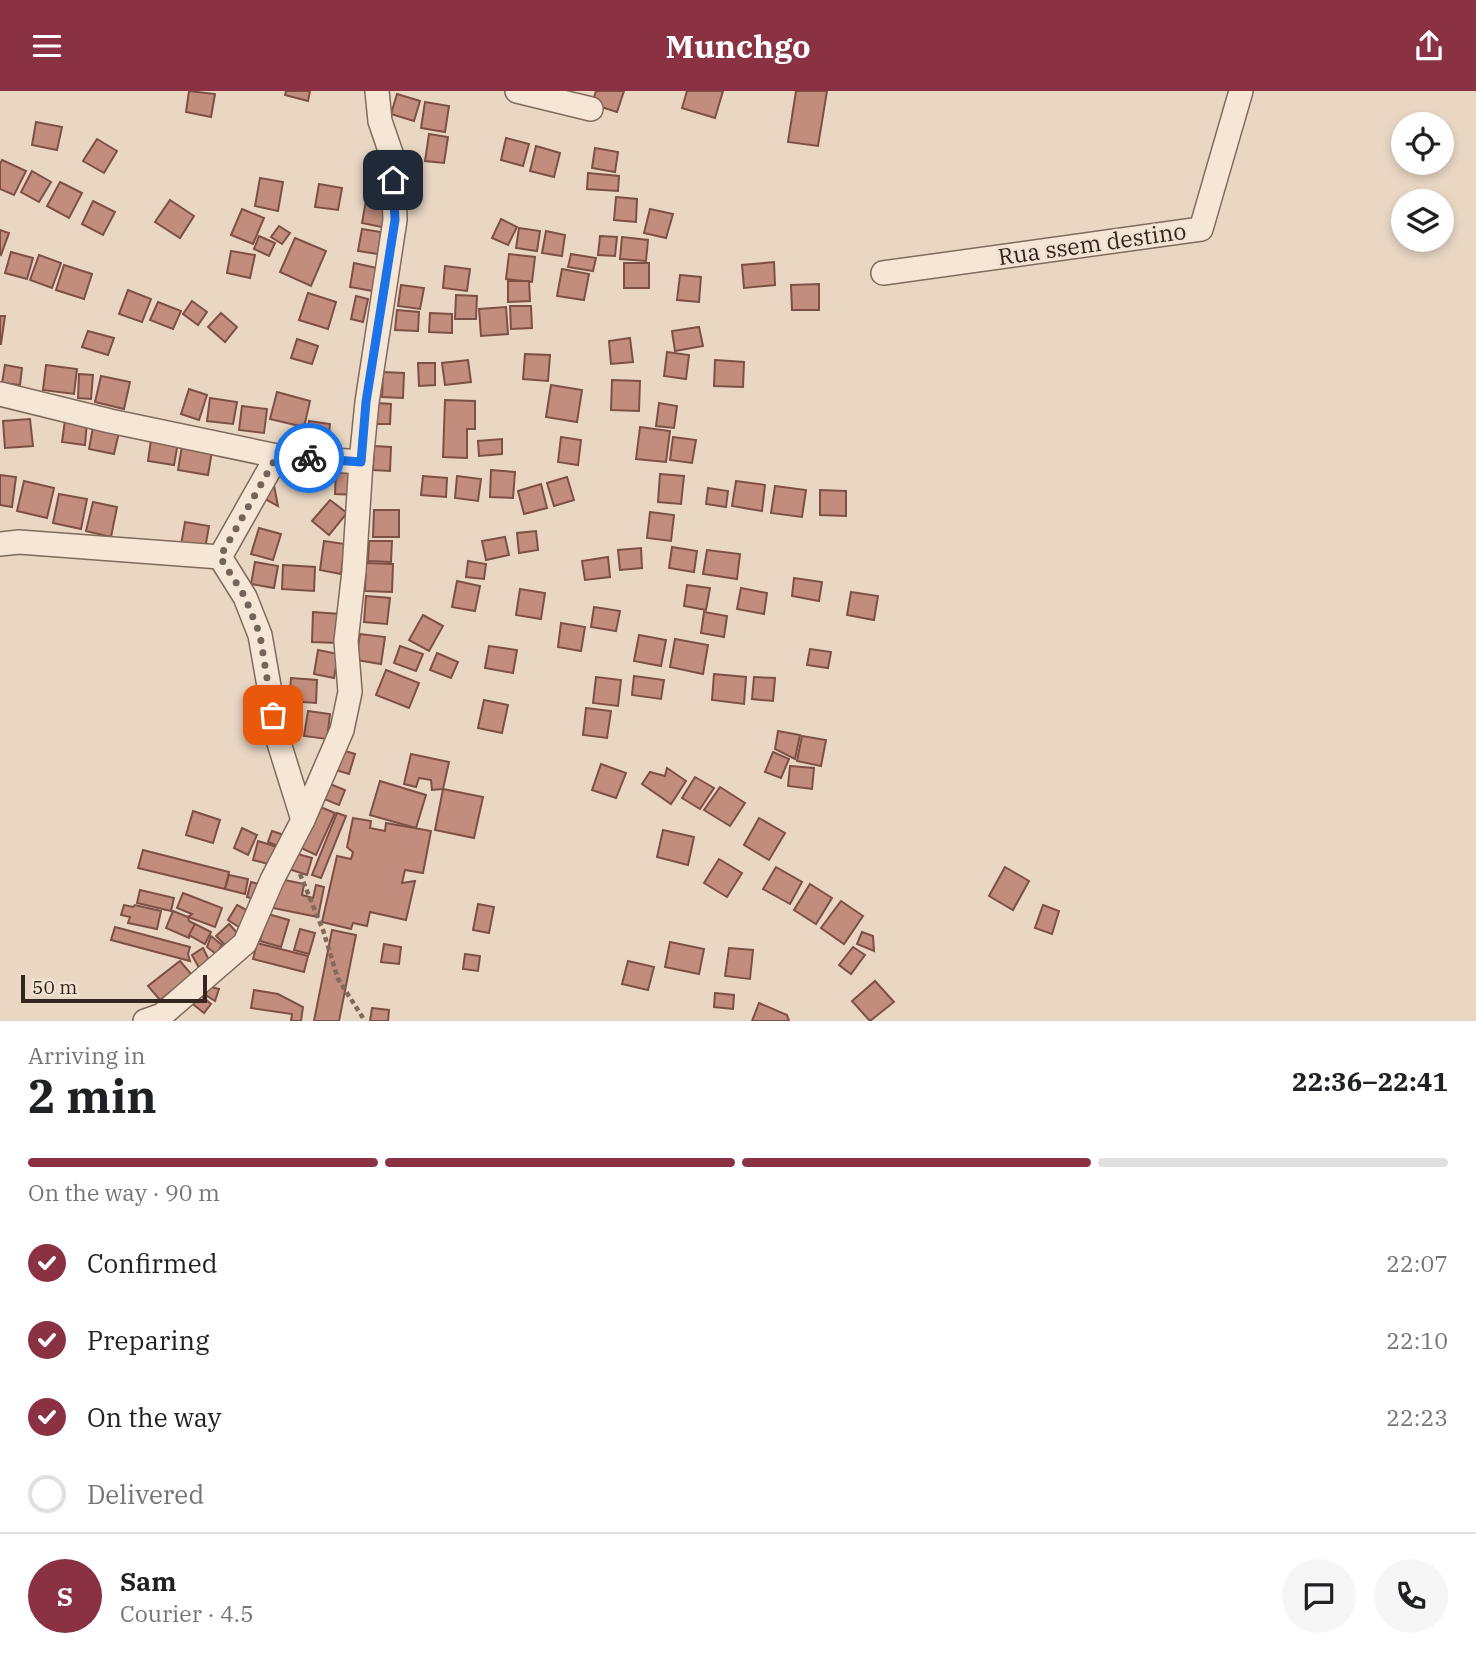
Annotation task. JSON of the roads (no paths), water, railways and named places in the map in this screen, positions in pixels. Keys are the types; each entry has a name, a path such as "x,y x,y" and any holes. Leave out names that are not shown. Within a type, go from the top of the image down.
{"street":[{"path":"145,1021 162,1015 245,943 342,730 350,692 346,641 354,571 366,402 395,220 393,159 380,121 377,91"},
{"path":"517,91 591,109"},
{"name":"Rua ssem destino","path":"883,273 1201,229 1241,91"},
{"path":"0,394 110,421 277,456 361,462"},
{"path":"220,557 277,456"},
{"path":"0,544 19,542 220,557"},
{"path":"220,557 245,597 260,635 279,743 303,820"}]}
